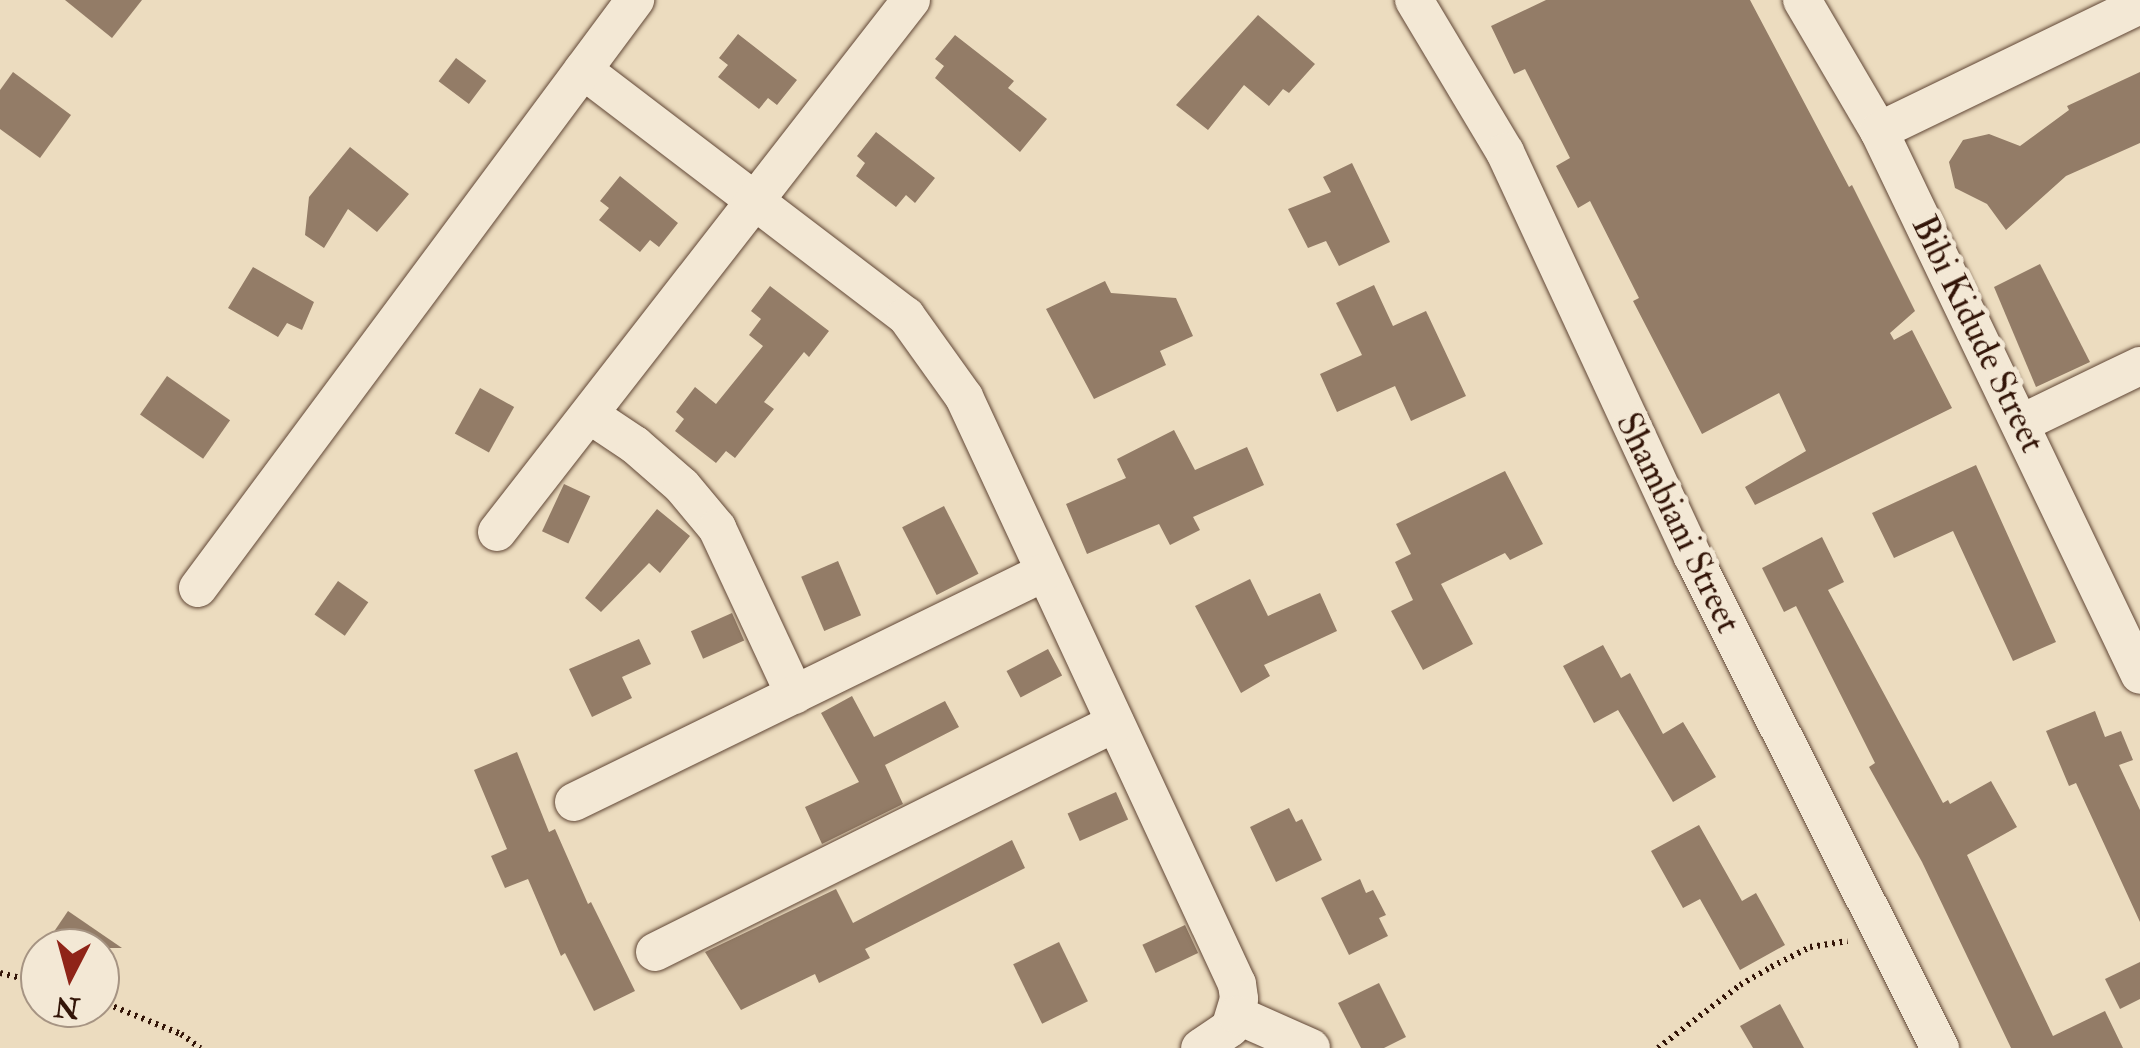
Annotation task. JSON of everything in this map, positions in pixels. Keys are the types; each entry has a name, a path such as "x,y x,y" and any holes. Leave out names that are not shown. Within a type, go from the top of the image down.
{"street":[{"path":"198,588 634,0"},
{"path":"497,532 912,0"},
{"name":"Shambiani Street","path":"1414,0 1505,152 1693,557 1940,1048"},
{"name":"Bibi Kidude Street","path":"1802,0 1879,131 2140,674"},
{"path":"1879,131 2140,6"},
{"path":"583,70 753,204 895,307 928,340 990,447 1043,573 1237,984 1236,1014 1230,1028 1200,1048"},
{"path":"2022,424 2140,366"},
{"path":"590,414 635,445 682,486 717,528 795,695"},
{"path":"574,802 1043,573"},
{"path":"655,952 1115,723"},
{"path":"1236,1014 1311,1048"}],"path":[{"path":"1658,1048 1740,985 1810,947 1885,940"},
{"path":"120,1008 148,1018 200,1048"}],"building":[{"path":"65,0 142,0 112,38"},
{"path":"1546,0 1750,0 1849,187 1852,185 1915,311 1890,333 1894,340 1912,330 1952,408 1755,505 1745,487 1806,451 1779,393 1702,434 1633,301 1639,298 1590,201 1578,208 1556,166 1570,158 1525,69 1514,74 1491,26"},
{"path":"1258,15 1315,64 1289,93 1283,89 1269,106 1244,85 1208,130 1176,105"},
{"path":"738,34 797,80 777,105 768,98 759,109 718,77 728,65 719,58"},
{"path":"955,35 1014,81 1008,88 1047,119 1020,152 935,78 944,66 935,59"},
{"path":"456,58 486,81 469,104 439,81"},
{"path":"13,72 71,115 40,158 0,129 0,90"},
{"path":"2140,72 2140,143 2066,176 2006,230 1987,204 1955,188 1949,162 1963,140 1989,134 2020,146 2069,110 2067,106"},
{"path":"876,132 935,178 915,203 906,195 896,207 856,176 865,163 857,156"},
{"path":"350,147 409,194 377,232 348,209 324,248 305,235 309,197"},
{"path":"1352,163 1390,242 1339,266 1326,241 1308,248 1288,209 1331,192 1323,177"},
{"path":"620,176 678,223 659,247 650,240 640,252 599,220 609,208 600,201"},
{"path":"2040,264 2090,362 2036,387 1994,287"},
{"path":"253,267 314,302 302,330 287,323 278,337 228,308"},
{"path":"1105,281 1111,293 1176,298 1193,336 1160,351 1166,365 1094,399 1046,309"},
{"path":"1374,285 1393,326 1426,311 1466,396 1411,421 1395,386 1337,412 1320,374 1362,355 1336,303"},
{"path":"770,286 829,331 809,357 804,352 764,402 774,409 735,458 726,451 716,463 675,431 684,419 676,412 695,387 716,404 763,346 749,335 761,319 751,311"},
{"path":"167,376 230,420 203,459 140,415"},
{"path":"480,388 514,407 489,452 455,433"},
{"path":"1174,430 1195,470 1247,447 1264,485 1193,517 1200,530 1170,545 1159,524 1087,554 1066,504 1126,478 1117,459"},
{"path":"1976,465 2056,642 2013,661 1953,531 1894,558 1872,513"},
{"path":"1505,471 1543,544 1510,560 1505,553 1441,584 1473,644 1423,670 1391,611 1413,600 1395,562 1411,554 1396,524"},
{"path":"564,484 590,496 568,543 542,531"},
{"path":"944,506 979,574 937,595 902,527"},
{"path":"657,509 690,536 660,573 649,563 601,612 585,598"},
{"path":"1822,537 1844,582 1828,590 1943,803 1948,800 1950,804 1991,781 2017,827 1967,855 2053,1036 2105,1011 2123,1048 2011,1048 1922,862 1869,767 1875,763 1796,606 1784,612 1762,568"},
{"path":"838,561 861,615 824,631 801,577"},
{"path":"1250,579 1268,616 1320,593 1337,631 1264,665 1270,676 1241,693 1195,606"},
{"path":"338,581 368,602 345,636 314,615"},
{"path":"732,613 744,640 703,659 691,631"},
{"path":"639,639 651,664 622,677 632,698 592,717 569,669"},
{"path":"1603,645 1621,678 1630,673 1663,734 1683,722 1716,777 1673,802 1618,710 1594,723 1563,666"},
{"path":"1048,649 1062,675 1021,698 1007,671"},
{"path":"852,696 874,737 945,701 959,727 885,765 903,804 822,844 805,807 859,782 821,713"},
{"path":"2095,711 2105,737 2121,731 2133,760 2119,765 2140,810 2140,922 2076,783 2069,786 2046,731"},
{"path":"517,752 549,832 555,829 588,904 591,902 635,991 594,1011 565,953 561,956 528,879 505,888 491,856 507,849 474,770"},
{"path":"1116,792 1128,819 1080,841 1068,814"},
{"path":"1289,808 1296,822 1302,819 1322,860 1276,882 1250,827"},
{"path":"1699,825 1742,901 1756,893 1785,945 1740,970 1700,899 1683,908 1651,851"},
{"path":"1012,840 1025,868 865,949 870,958 819,983 815,974 741,1010 705,952 836,889 853,923"},
{"path":"1360,879 1366,893 1373,890 1386,915 1379,918 1388,936 1349,955 1321,898"},
{"path":"68,911 93,928 56,928"},
{"path":"1185,925 1198,953 1156,973 1142,945"},
{"path":"1059,942 1088,1001 1042,1024 1013,964"},
{"path":"2140,962 2140,999 2120,1009 2105,979"},
{"path":"1379,983 1406,1037 1384,1048 1361,1048 1338,1003"},
{"path":"1780,1004 1804,1048 1753,1048 1740,1026"}]}
